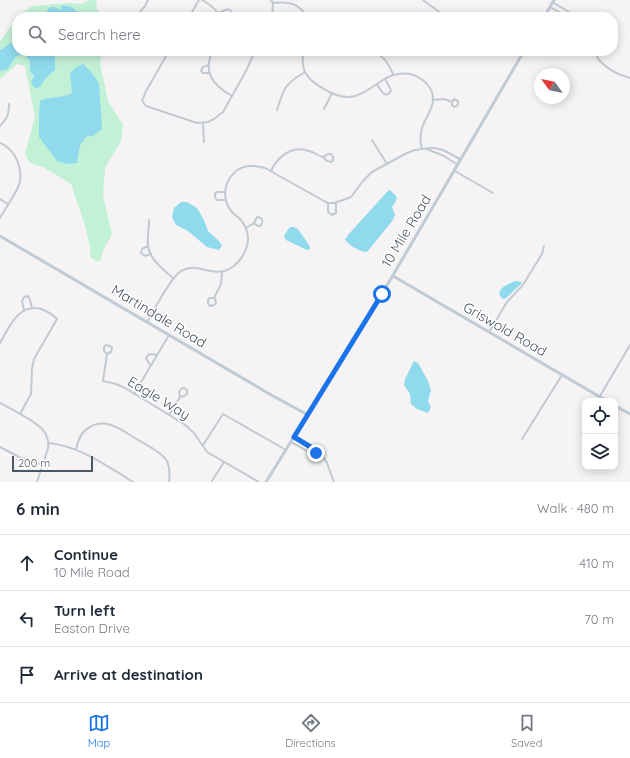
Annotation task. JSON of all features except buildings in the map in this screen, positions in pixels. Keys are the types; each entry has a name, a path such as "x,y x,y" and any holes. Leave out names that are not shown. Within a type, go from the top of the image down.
{"street":[{"path":"140,12 148,0"},
{"path":"192,12 200,0 211,6 217,12"},
{"path":"271,0 273,3 272,12"},
{"path":"423,0 439,12"},
{"path":"547,12 553,1 569,12"},
{"path":"273,3 290,3 297,6 304,12"},
{"path":"550,7 559,12"},
{"path":"221,12 228,10 231,12"},
{"path":"166,56 146,90 142,101 146,106 197,123 203,123 214,119 223,112 254,56"},
{"path":"210,56 210,73 214,81 218,87 232,96"},
{"path":"303,56 302,61 308,77 336,95 349,97 360,94 393,74 401,73 420,77 431,90 433,100 431,110 422,129 420,142 422,149"},
{"path":"381,56 388,62 393,74"},
{"name":"10 Mile Road","path":"266,482 393,276 521,56"},
{"path":"597,56 599,60 612,71 630,78"},
{"path":"209,65 203,67 201,71 203,73 210,73"},
{"path":"276,110 282,94 288,84 305,72"},
{"path":"376,84 384,94 389,94 391,91 385,79"},
{"path":"324,109 332,93"},
{"path":"433,100 444,99 452,102"},
{"path":"0,126 7,118 9,104"},
{"path":"203,123 204,142"},
{"path":"372,140 387,164"},
{"path":"0,143 9,148 14,155 18,162 21,178 19,185 0,218"},
{"path":"147,322 174,278 181,272 192,268 198,268 222,272 232,268 242,256 248,240 246,228 228,207 225,192 230,177 236,171 249,165 265,168 318,199 328,202 336,202 346,200 350,197 368,176 405,154 415,150 434,148 443,150 461,160"},
{"path":"426,149 440,154 458,165"},
{"path":"271,171 278,159 292,150 308,150 323,157 328,162 332,162 334,159 330,154 323,157"},
{"path":"455,171 493,193"},
{"path":"225,192 215,193 214,197 217,200 226,200"},
{"path":"0,199 8,204"},
{"path":"328,202 328,212 332,215 336,214 336,202"},
{"path":"246,228 254,223 257,217 261,218 263,221 260,226 254,223"},
{"path":"149,220 148,246 151,254 157,264 174,278"},
{"name":"Martindale Road","path":"0,236 308,415"},
{"path":"148,246 142,249 141,253 145,256 151,254"},
{"path":"489,332 507,302 526,280 542,254 544,246"},
{"path":"214,298 210,298 208,300 209,305 212,306 215,304 216,301 214,298 221,284 222,272"},
{"name":"Griswold Road","path":"393,276 603,398"},
{"path":"24,310 22,301 24,297 28,296 32,308"},
{"path":"1,341 15,317 24,310 38,308 46,310 57,319 34,359 31,394 20,414"},
{"path":"134,394 169,335"},
{"path":"106,345 112,348 111,352 107,354 104,351 104,347 106,345"},
{"path":"600,396 630,345"},
{"name":"Eagle Way","path":"107,354 103,381 116,384 190,428 198,437 207,452 259,482"},
{"path":"150,365 146,358 148,355 157,355"},
{"path":"522,439 562,375"},
{"path":"169,415 180,397 179,392 181,389 184,388 187,390 187,394 180,397"},
{"path":"0,403 40,427 46,434 48,448 37,482"},
{"path":"618,408 630,414"},
{"path":"202,445 223,414 286,450"},
{"path":"76,449 83,431 98,423 108,424 125,432 153,449 164,458 167,461 170,471 169,482"},
{"path":"294,437 314,449 316,453"},
{"path":"291,442 312,453 322,455 327,463 334,482"},
{"path":"48,443 76,449 134,482"},
{"path":"0,447 19,457 42,465"},
{"path":"212,481 224,462"}],"green space":[{"path":"88,0 96,0 97,10 100,12 77,12 76,10 68,6 60,10 48,10 45,12 24,12 32,6 70,3 82,4"},
{"path":"12,25 12,43 0,50 0,41"},
{"path":"18,56 26,56 30,61 30,72 40,87 46,78 55,70 55,56 101,56 100,64 108,101 123,125 121,141 105,168 103,196 112,234 103,251 100,261 96,261 90,257 90,247 85,225 71,184 43,167 30,163 25,154 35,117 25,66 17,64 0,79 0,71 7,70 15,58","holes":["72,93 93,136 86,137 80,146 77,163 47,98 66,96"]}],"water":[{"path":"62,6 67,6 71,7 77,12 45,12 50,7 55,7 60,10"},
{"path":"12,42 12,56 18,56 15,58 7,70 0,71 0,50"},
{"path":"26,56 55,56 55,70 46,78 40,87 35,88 31,83 34,76 30,72 30,61"},
{"path":"83,64 99,83 102,129 93,136 86,137 80,146 77,163 68,164 57,161 39,137 40,101 72,93 70,73 75,68"},
{"path":"390,190 397,199 392,207 395,215 393,220 367,252 358,250 345,240"},
{"path":"181,202 187,202 197,208 208,231 220,242 222,246 219,250 207,247 188,231 176,225 172,217 174,208"},
{"path":"290,227 298,229 309,245 309,250 286,240 284,237"},
{"path":"516,281 522,283 503,299 499,293 500,290 509,283"},
{"path":"414,361 418,363 428,381 431,390 428,401 431,407 428,413 417,409 411,404 410,394 404,385 405,379"}],"route":[{"path":"316,453 314,449 294,437 382,294"}]}
